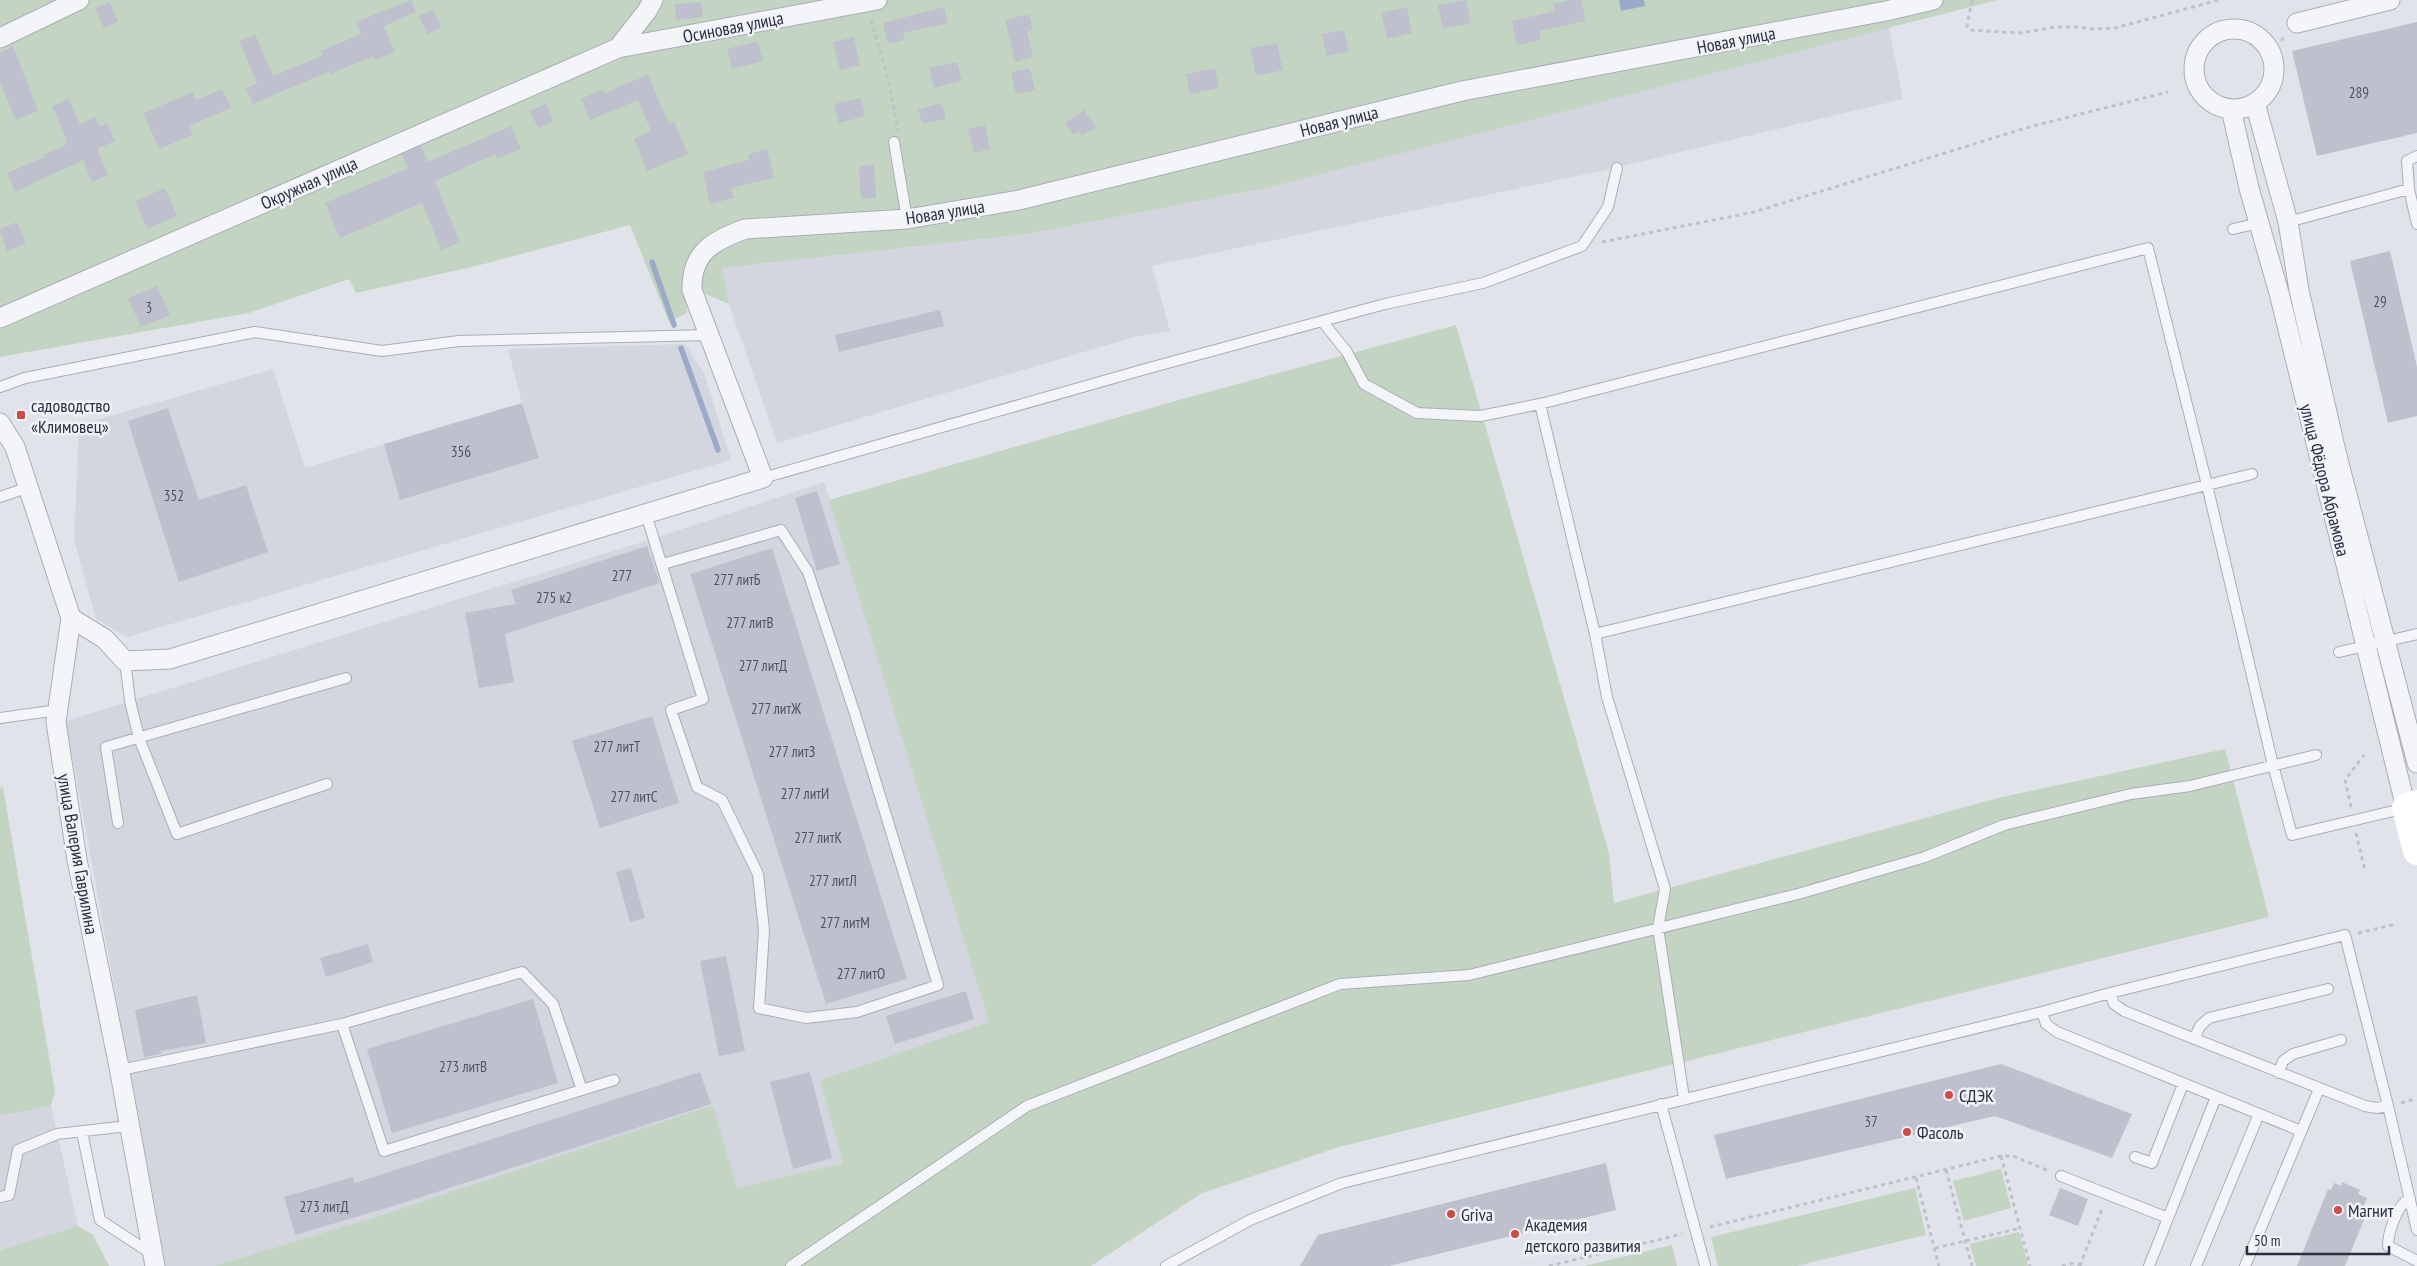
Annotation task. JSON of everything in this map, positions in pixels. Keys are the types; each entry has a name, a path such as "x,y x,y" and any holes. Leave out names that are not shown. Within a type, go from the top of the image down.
{"street":[{"path":"0,38 79,0"},
{"path":"618,48 648,11 653,0"},
{"name":"Новая улица","path":"763,478 692,290 691,274 695,262 723,238 745,229 907,219 1019,200 1462,91 1876,13 1933,0"},
{"path":"2297,23 2390,0"},
{"name":"Осиновая улица","path":"618,48 872,1"},
{"path":"2224,30 2243,30 2252,33 2266,45 2274,62 2272,81 2262,97 2255,103 2231,109 2213,103 2205,97 2200,90 2194,72 2194,62 2201,45 2208,38 2224,30"},
{"name":"Окружная улица","path":"0,318 618,48"},
{"name":"улица Фёдора Абрамова","path":"2255,103 2288,222 2299,290 2338,456 2375,644 2414,825"},
{"name":"улица Фёдора Абрамова","path":"2231,109 2259,222 2375,644 2417,763"},
{"name":"улица Валерия Гаврилина","path":"0,423 15,447 71,618 56,722 77,860 119,1068 128,1126 154,1260"},
{"path":"71,618 105,639 125,661 170,660 763,478"}],"lane":[{"path":"894,142 907,219"},
{"path":"2417,156 2407,161 2409,189 2417,224"},
{"path":"763,478 1149,368 1385,304 1483,283 1582,246 1608,207 1617,168"},
{"path":"2288,222 2409,189"},
{"path":"2233,229 2259,222"},
{"path":"1322,322 1347,352 1364,384 1417,413 1480,416 1540,404 2148,248 2207,485 2273,765 2292,835 2333,825 2414,825"},
{"path":"0,387 25,378 255,332 382,351 459,341 708,335"},
{"path":"1540,404 1595,634 1606,697 1665,889 1658,928 1684,1098"},
{"path":"1595,634 2252,474"},
{"path":"0,497 29,487"},
{"path":"646,514 703,699 671,710 697,787 722,800 758,874 764,930 760,1008 806,1018 857,1012 938,985 855,714 808,572 781,530 662,564"},
{"path":"2338,652 2417,634"},
{"path":"125,661 130,702 139,738 177,834 327,784"},
{"path":"118,823 106,747 346,678"},
{"path":"0,718 58,710"},
{"path":"791,1266 1027,1106 1340,984 1469,975 1798,894 1925,857 2004,825 2131,794 2190,786 2316,755"},
{"path":"1166,1266 1250,1220 1342,1183 2345,936 2417,1230"},
{"path":"119,1068 130,1068 342,1024 522,972 553,1004 582,1090"},
{"path":"2194,1039 2200,1026 2209,1018 2328,989"},
{"path":"2110,993 2114,1004 2124,1011 2365,1106 2377,1108 2388,1106"},
{"path":"2042,1012 2046,1024 2057,1032 2301,1131"},
{"path":"342,1024 384,1151 614,1080"},
{"path":"2278,1072 2283,1061 2293,1054 2341,1040"},
{"path":"2135,1157 2152,1163 2183,1084"},
{"path":"2245,1266 2319,1089"},
{"path":"2149,1266 2216,1097"},
{"path":"1661,1104 1705,1265"},
{"path":"2196,1266 2259,1114"},
{"path":"0,1197 9,1195 18,1150 58,1134 128,1126"},
{"path":"82,1132 100,1220 154,1260"},
{"path":"2062,1176 2168,1218"},
{"path":"2410,1199 2402,1205 2388,1238 2388,1246 2417,1260"}],"path":[{"path":"1972,0 1967,26 1970,30 2021,33 2056,27 2115,28 2219,0"},
{"path":"872,1 898,132 894,142"},
{"path":"1582,246 1754,212 2029,128 2168,92"},
{"path":"2345,936 2397,924"},
{"path":"1548,1266 2001,1156 2013,1156 2062,1176"},
{"path":"2001,1156 2030,1266"},
{"path":"1946,1170 1972,1266"},
{"path":"1916,1178 1939,1266"},
{"path":"2062,1266 2074,1263 2081,1266 2108,1194"},
{"path":"1935,1248 2021,1228"}],"shaded area":[{"path":"1889,27 1903,99 1601,171 1152,266 1170,331 1134,337 777,443 729,304 721,268 1028,234 1271,187"},
{"path":"685,344 704,373 731,460 127,637 96,619 74,539 79,425 273,369 305,468 522,403 508,349"},
{"path":"824,482 989,1022 820,1080 843,1163 737,1188 713,1105 369,1219 214,1266 165,1266 66,721 655,538"},
{"path":"51,1106 78,1226 0,1250 0,1116"}],"green space":[{"path":"0,0 1997,0 1271,187 1028,234 722,268 729,304 686,286 687,313 669,322 630,225 480,265 356,293 349,279 249,313 0,357"},
{"path":"1456,325 1609,853 1614,903 1998,798 2225,749 2269,917 1339,1147 1202,1193 1091,1266 214,1266 369,1219 713,1105 737,1188 843,1163 820,1080 989,1022 829,500 1186,398"},
{"path":"3,787 55,1092 51,1106 0,1116 0,788"},
{"path":"2001,1169 2011,1208 1964,1221 1953,1181"},
{"path":"1915,1188 1926,1235 1796,1266 1718,1266 1711,1237"},
{"path":"78,1226 93,1235 109,1266 0,1266 0,1250"},
{"path":"2019,1232 2028,1266 1976,1266 1970,1244"},
{"path":"1672,1245 1677,1266 1584,1266"}],"water":[{"path":"1619,0 1644,0 1645,6 1621,11"}],"building":[{"path":"411,0 416,12 384,26 395,52 375,60 373,56 331,74 330,71 253,104 246,88 257,83 239,41 255,34 273,76 323,55 321,51 361,34 356,22"},
{"path":"1466,0 1471,23 1443,29 1438,5"},
{"path":"1570,0 1581,0 1586,21 1539,31 1541,40 1517,45 1512,21 1555,11 1553,4"},
{"path":"110,2 118,22 104,28 95,8"},
{"path":"701,2 703,17 676,20 675,4"},
{"path":"944,7 948,23 903,33 905,40 888,44 883,23"},
{"path":"1407,7 1412,33 1387,39 1381,13"},
{"path":"433,9 441,28 427,34 419,16"},
{"path":"1029,14 1033,30 1027,32 1033,57 1015,62 1005,20"},
{"path":"2417,22 2417,133 2317,156 2292,51"},
{"path":"1344,30 1349,51 1327,56 1322,34"},
{"path":"854,37 860,65 840,70 833,42"},
{"path":"758,41 763,61 732,69 727,49"},
{"path":"1277,43 1283,70 1256,76 1250,48"},
{"path":"13,46 38,111 16,120 0,83 0,52"},
{"path":"957,62 962,81 934,88 929,68"},
{"path":"1030,68 1035,90 1016,94 1011,72"},
{"path":"1215,68 1219,88 1190,94 1186,74"},
{"path":"648,75 669,124 674,121 688,154 647,171 634,139 651,131 638,100 590,120 581,99 603,89 604,93"},
{"path":"222,89 231,108 189,126 193,135 159,149 143,113 193,92 196,100"},
{"path":"861,98 865,116 839,123 834,104"},
{"path":"69,99 80,124 95,117 99,127 107,123 115,141 97,149 108,175 92,182 83,160 15,192 7,173 45,157 44,154 66,145 65,142 67,141 52,106"},
{"path":"942,103 946,119 922,124 918,109"},
{"path":"546,104 553,121 538,128 530,111"},
{"path":"1084,110 1096,127 1082,136 1079,131 1073,135 1065,123"},
{"path":"985,125 990,149 974,153 968,129"},
{"path":"511,126 521,149 497,159 495,154 435,181 460,242 441,250 422,203 340,238 325,203 408,168 402,154 421,146 428,162"},
{"path":"767,149 774,178 731,188 734,198 710,204 703,172 749,160 748,154"},
{"path":"874,165 876,198 861,199 859,166"},
{"path":"165,188 177,216 147,229 135,201"},
{"path":"17,222 26,244 7,251 0,229"},
{"path":"2390,251 2417,367 2417,416 2388,423 2350,261"},
{"path":"157,286 170,315 141,327 128,298"},
{"path":"940,310 944,326 839,352 835,335"},
{"path":"522,403 539,458 400,500 384,444"},
{"path":"168,408 199,500 246,485 268,552 179,582 128,421"},
{"path":"817,491 840,564 817,571 795,498"},
{"path":"647,546 660,583 505,634 514,682 479,688 465,613 516,604 511,590"},
{"path":"772,548 907,979 826,1004 690,574"},
{"path":"652,716 679,803 600,828 572,741"},
{"path":"631,868 645,918 630,922 616,872"},
{"path":"368,944 373,962 326,977 320,958"},
{"path":"726,956 745,1051 719,1056 700,961"},
{"path":"966,991 974,1019 895,1044 886,1016"},
{"path":"197,995 206,1043 161,1051 161,1054 144,1057 135,1010"},
{"path":"533,999 558,1083 392,1133 367,1049"},
{"path":"2001,1064 2132,1114 2112,1158 1995,1116 1726,1179 1714,1135"},
{"path":"700,1072 711,1104 390,1207 295,1235 284,1197 353,1177 355,1183"},
{"path":"810,1072 832,1158 793,1169 770,1082"},
{"path":"1606,1163 1616,1210 1389,1266 1300,1266 1318,1235"},
{"path":"2342,1182 2360,1190 2358,1194 2367,1198 2363,1208 2368,1210 2345,1266 2297,1266 2328,1189 2331,1190 2334,1183 2341,1186"},
{"path":"2060,1188 2088,1199 2078,1226 2049,1215"}],"waterway":[{"path":"652,262 674,325"},
{"path":"681,348 718,450"}],"place":[{"name":"садоводство «Климовец»","path":"21,415"},
{"name":"СДЭК","path":"1949,1095"},
{"name":"Фасоль","path":"1907,1132"},
{"name":"Магнит","path":"2338,1210"},
{"name":"Griva","path":"1451,1214"},
{"name":"Академия детского развития","path":"1515,1234"}]}
